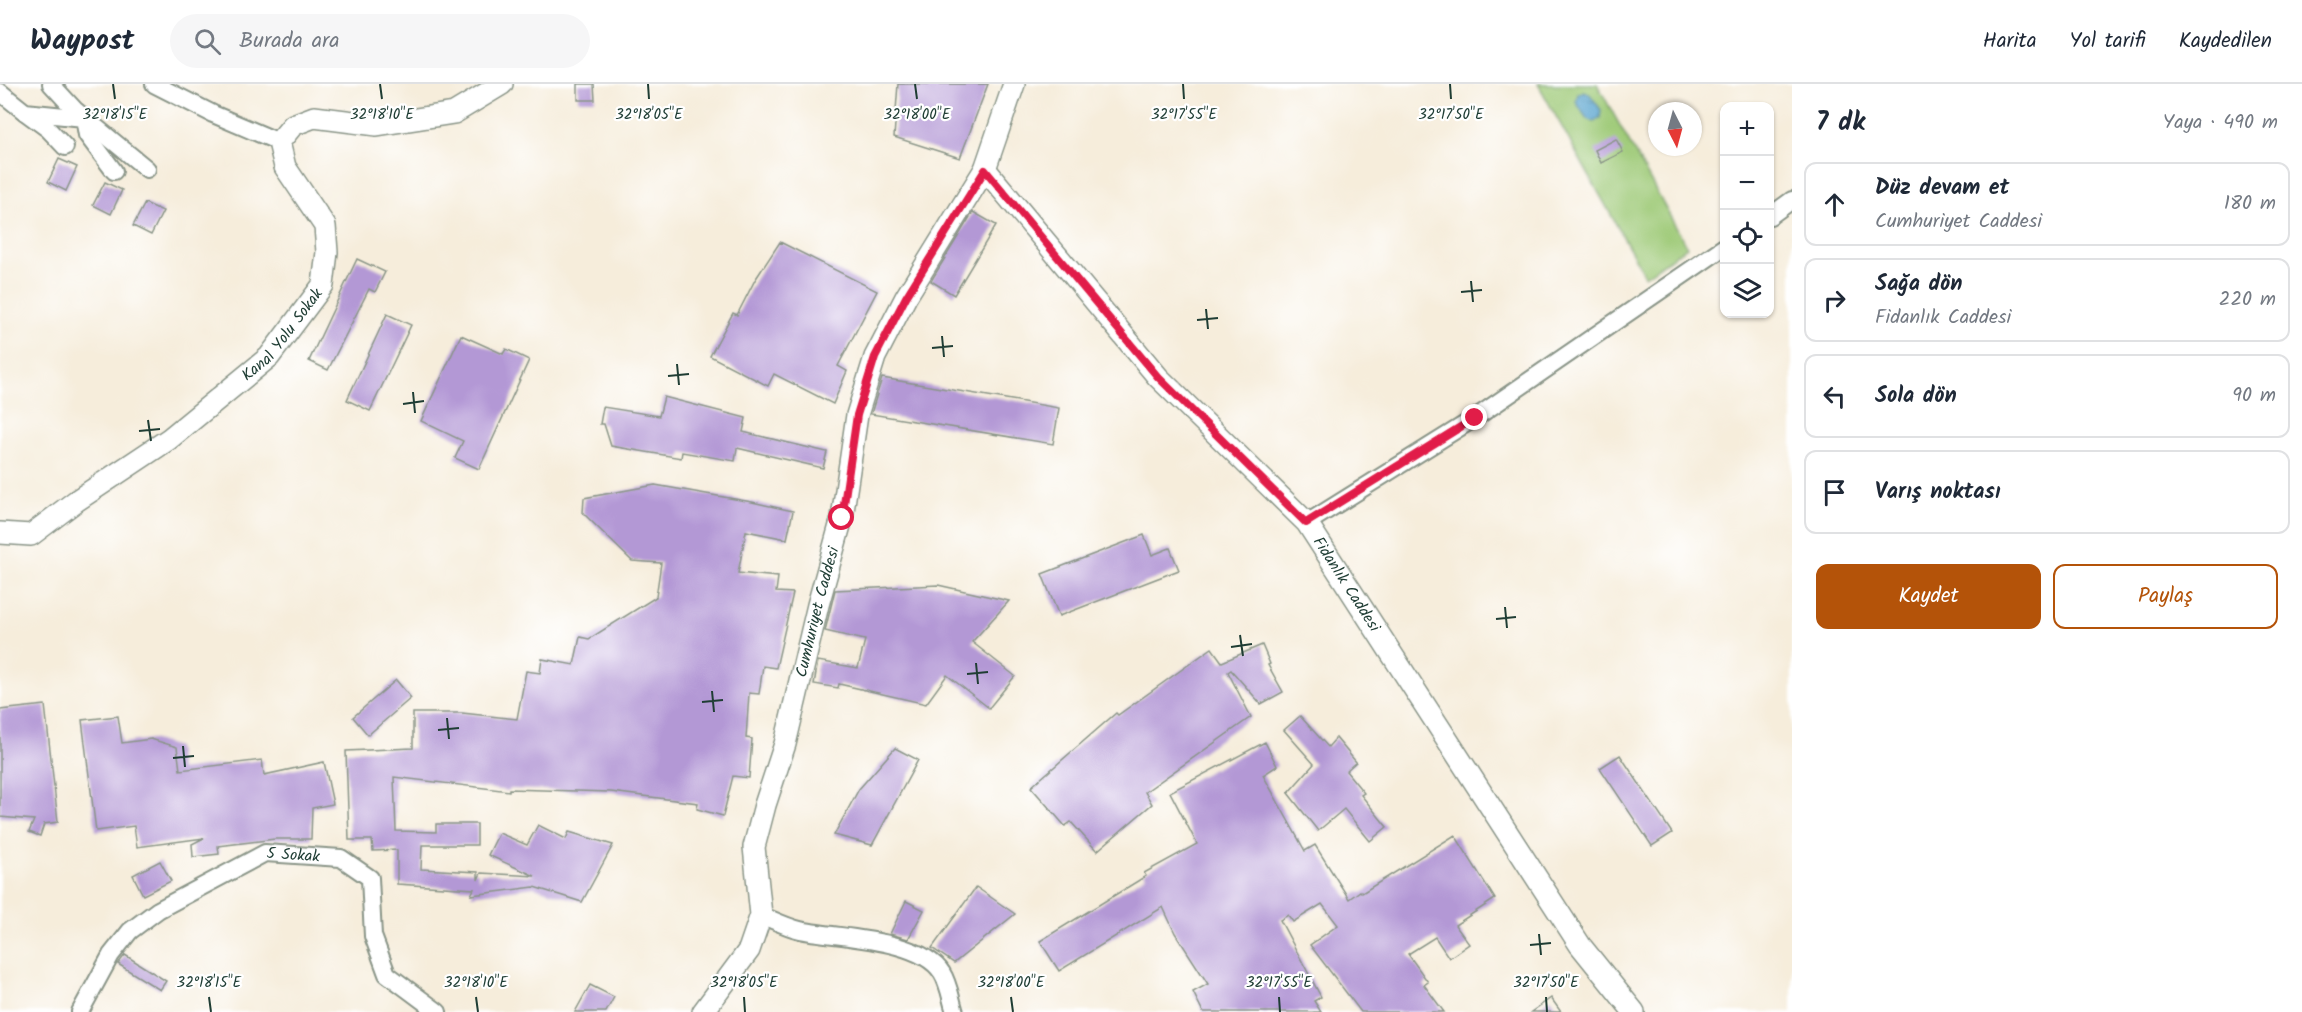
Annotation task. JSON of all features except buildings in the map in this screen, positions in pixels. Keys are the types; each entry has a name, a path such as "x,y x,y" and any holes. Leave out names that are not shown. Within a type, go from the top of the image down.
{"street":[{"path":"51,84 84,118 147,169"},
{"path":"154,84 213,114 279,142 293,125 314,117 377,125 454,113 502,84"},
{"name":"Cumhuriyet Caddesi","path":"703,1012 749,950 761,915 754,847 765,805 786,744 818,605 842,518 857,415 875,357 906,297 985,170 1014,84"},
{"path":"0,92 48,129 65,147"},
{"path":"25,112 84,118"},
{"path":"84,118 87,135 114,171"},
{"name":"Kanal Yolu Sokak","path":"0,534 31,535 76,501 169,439 268,357 323,285 327,252 326,226 285,167 279,142"},
{"name":"Fidanlık Caddesi","path":"985,170 1158,377 1306,523 1580,945 1634,1012"},
{"path":"1774,213 1792,200"},
{"path":"1306,523 1475,418 1720,250"},
{"name":"5 Sokak","path":"80,1012 111,955 130,931 158,910 265,853 341,858 370,878 373,936 387,974 438,1012"},
{"path":"761,915 799,930 867,939 910,951 930,960 942,972 955,1012"}],"green space":[{"path":"1538,84 1597,84 1687,247 1645,276"}],"water":[{"path":"1584,91 1589,93 1601,110 1600,118 1594,122 1587,119 1576,102 1578,94"}],"route":[{"path":"842,518 857,415 875,357 906,297 985,170 1158,377 1306,523 1475,418"}]}
